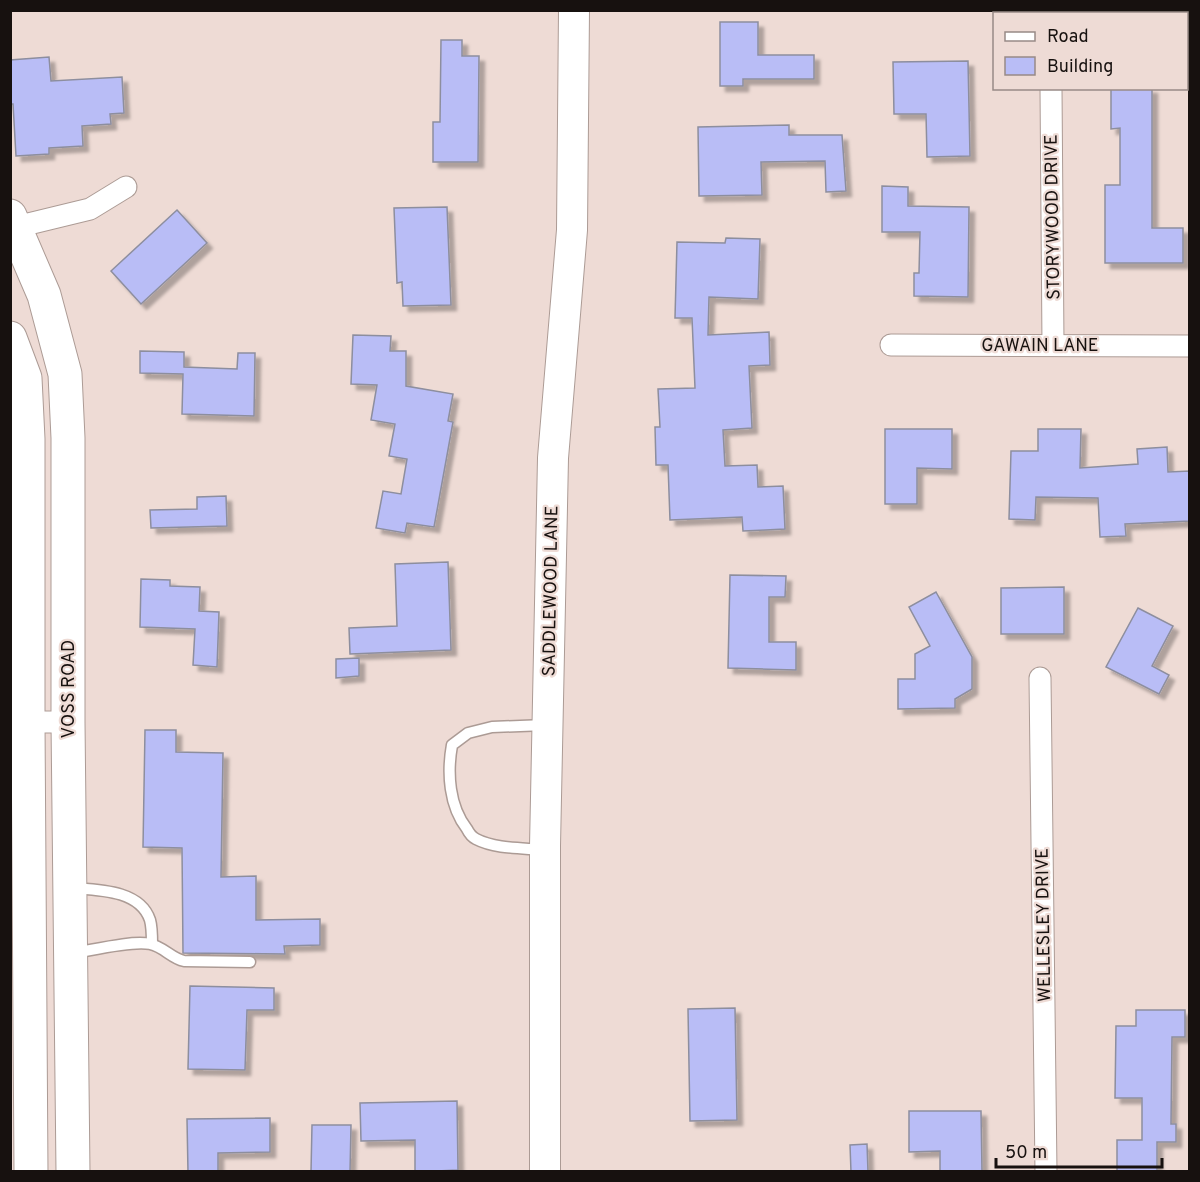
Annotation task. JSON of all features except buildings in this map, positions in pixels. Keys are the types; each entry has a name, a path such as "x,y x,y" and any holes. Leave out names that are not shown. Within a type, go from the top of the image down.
{"main road":[{"name":"VOSS ROAD","path":"13,221 44,295 65,374 68,438 68,722 73,1172"},
{"path":"10,338 28,439 19,722 29,968 31,1172"},
{"path":"28,439 68,438"},
{"path":"29,968 71,962"}],"street":[{"name":"SADDLEWOOD LANE","path":"545,1172 545,850 553,459 572,230 574,10"},
{"name":"STORYWOOD DRIVE","path":"1051,90 1053,345"},
{"path":"13,221 90,209 126,187"},
{"name":"GAWAIN LANE","path":"891,345 1190,346"},
{"name":"WELLESLEY DRIVE","path":"1040,678 1046,1172"},
{"path":"19,722 68,722"}],"lane":[{"path":"545,850 501,846 474,839 458,819 451,790 449,763 452,745 468,733 492,727 547,725"},
{"path":"70,888 111,891 129,898 144,908 151,921 152,944"},
{"path":"71,962 139,942 152,944 165,950 174,959 184,961 250,962"}]}
